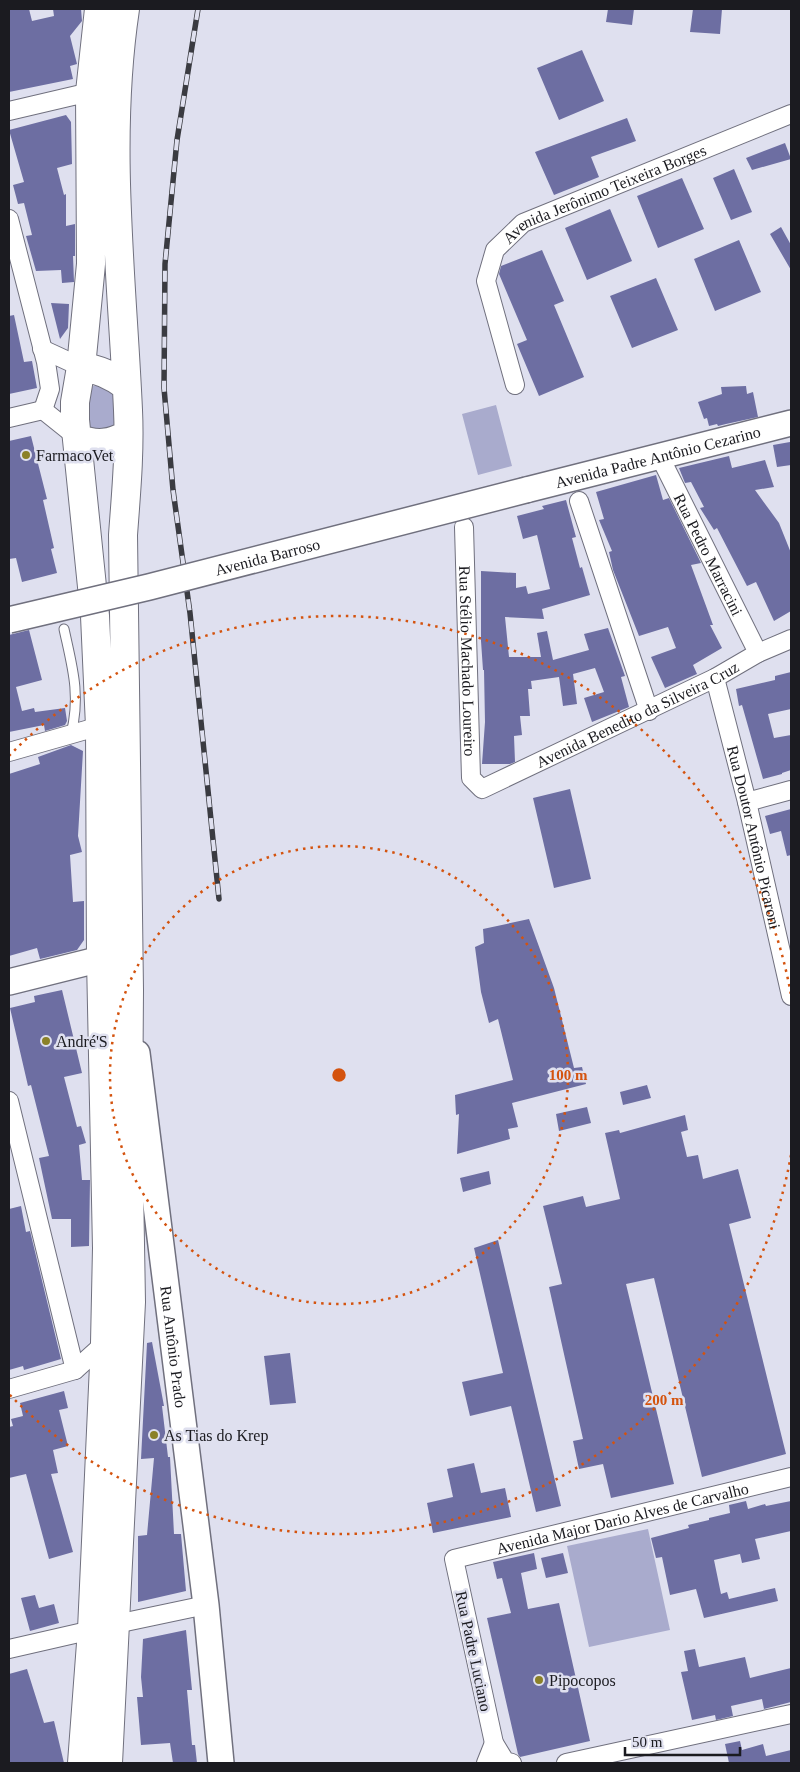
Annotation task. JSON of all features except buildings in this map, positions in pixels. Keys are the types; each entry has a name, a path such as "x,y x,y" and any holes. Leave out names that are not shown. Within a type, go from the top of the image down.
{"main road":[{"path":"100,9 90,92 91,264 81,367 75,402 95,616 100,726 101,959 107,1248 104,1627 108,1763"},
{"path":"82,1763 104,1627 131,1302 123,535 129,411 119,271 116,183 118,57 125,9"},
{"path":"81,367 105,373 126,386"},
{"path":"78,438 96,444 116,441 128,434"}],"street":[{"path":"9,111 90,92"},
{"name":"Avenida Jerônimo Teixeira Borges","path":"515,385 486,280 495,250 523,223 791,114"},
{"path":"9,219 42,349 50,389 43,410"},
{"path":"42,349 81,367"},
{"path":"9,418 43,410"},
{"path":"43,410 78,438"},
{"name":"Avenida Padre Antônio Cezarino","path":"526,490 791,423"},
{"name":"Rua Pedro Marracini","path":"659,455 758,653"},
{"name":"Avenida Barroso","path":"9,620 159,584 526,490"},
{"path":"579,501 649,711"},
{"name":"Rua Stélio Machado Loureiro","path":"464,527 471,778 482,789"},
{"name":"Avenida Benedito da Silveira Cruz","path":"482,789 649,711 715,678 758,653 791,639"},
{"name":"Rua Doutor Antônio Picaroni","path":"715,678 747,802 791,996"},
{"path":"9,752 100,726"},
{"path":"747,802 791,790"},
{"path":"9,982 101,959"},
{"name":"Rua Antônio Prado","path":"129,990 206,1605 221,1763"},
{"path":"9,1102 75,1370"},
{"path":"9,1389 75,1370 105,1343"},
{"name":"Avenida Major Dario Alves de Carvalho","path":"454,1559 791,1477"},
{"name":"Rua Padre Luciano","path":"454,1559 494,1743 505,1761 512,1763"},
{"path":"9,1649 206,1605"},
{"path":"566,1763 791,1714"},
{"path":"486,1763 494,1743"}],"lane":[{"path":"64,629 75,680 75,717 71,734"}],"shaded area":[{"path":"101,385 115,392 116,427 101,435 88,427 88,393 93,386"},
{"path":"496,405 512,466 478,475 462,414"},
{"path":"648,1529 670,1630 589,1647 567,1546"}],"railway":[{"path":"198,9 177,140 165,264 164,388 173,490 190,613 219,899"}],"place":[{"name":"FarmacoVet","path":"26,455"},
{"name":"André'S","path":"46,1041"},
{"name":"As Tias do Krep","path":"154,1435"},
{"name":"Pipocopos","path":"539,1680"}]}
